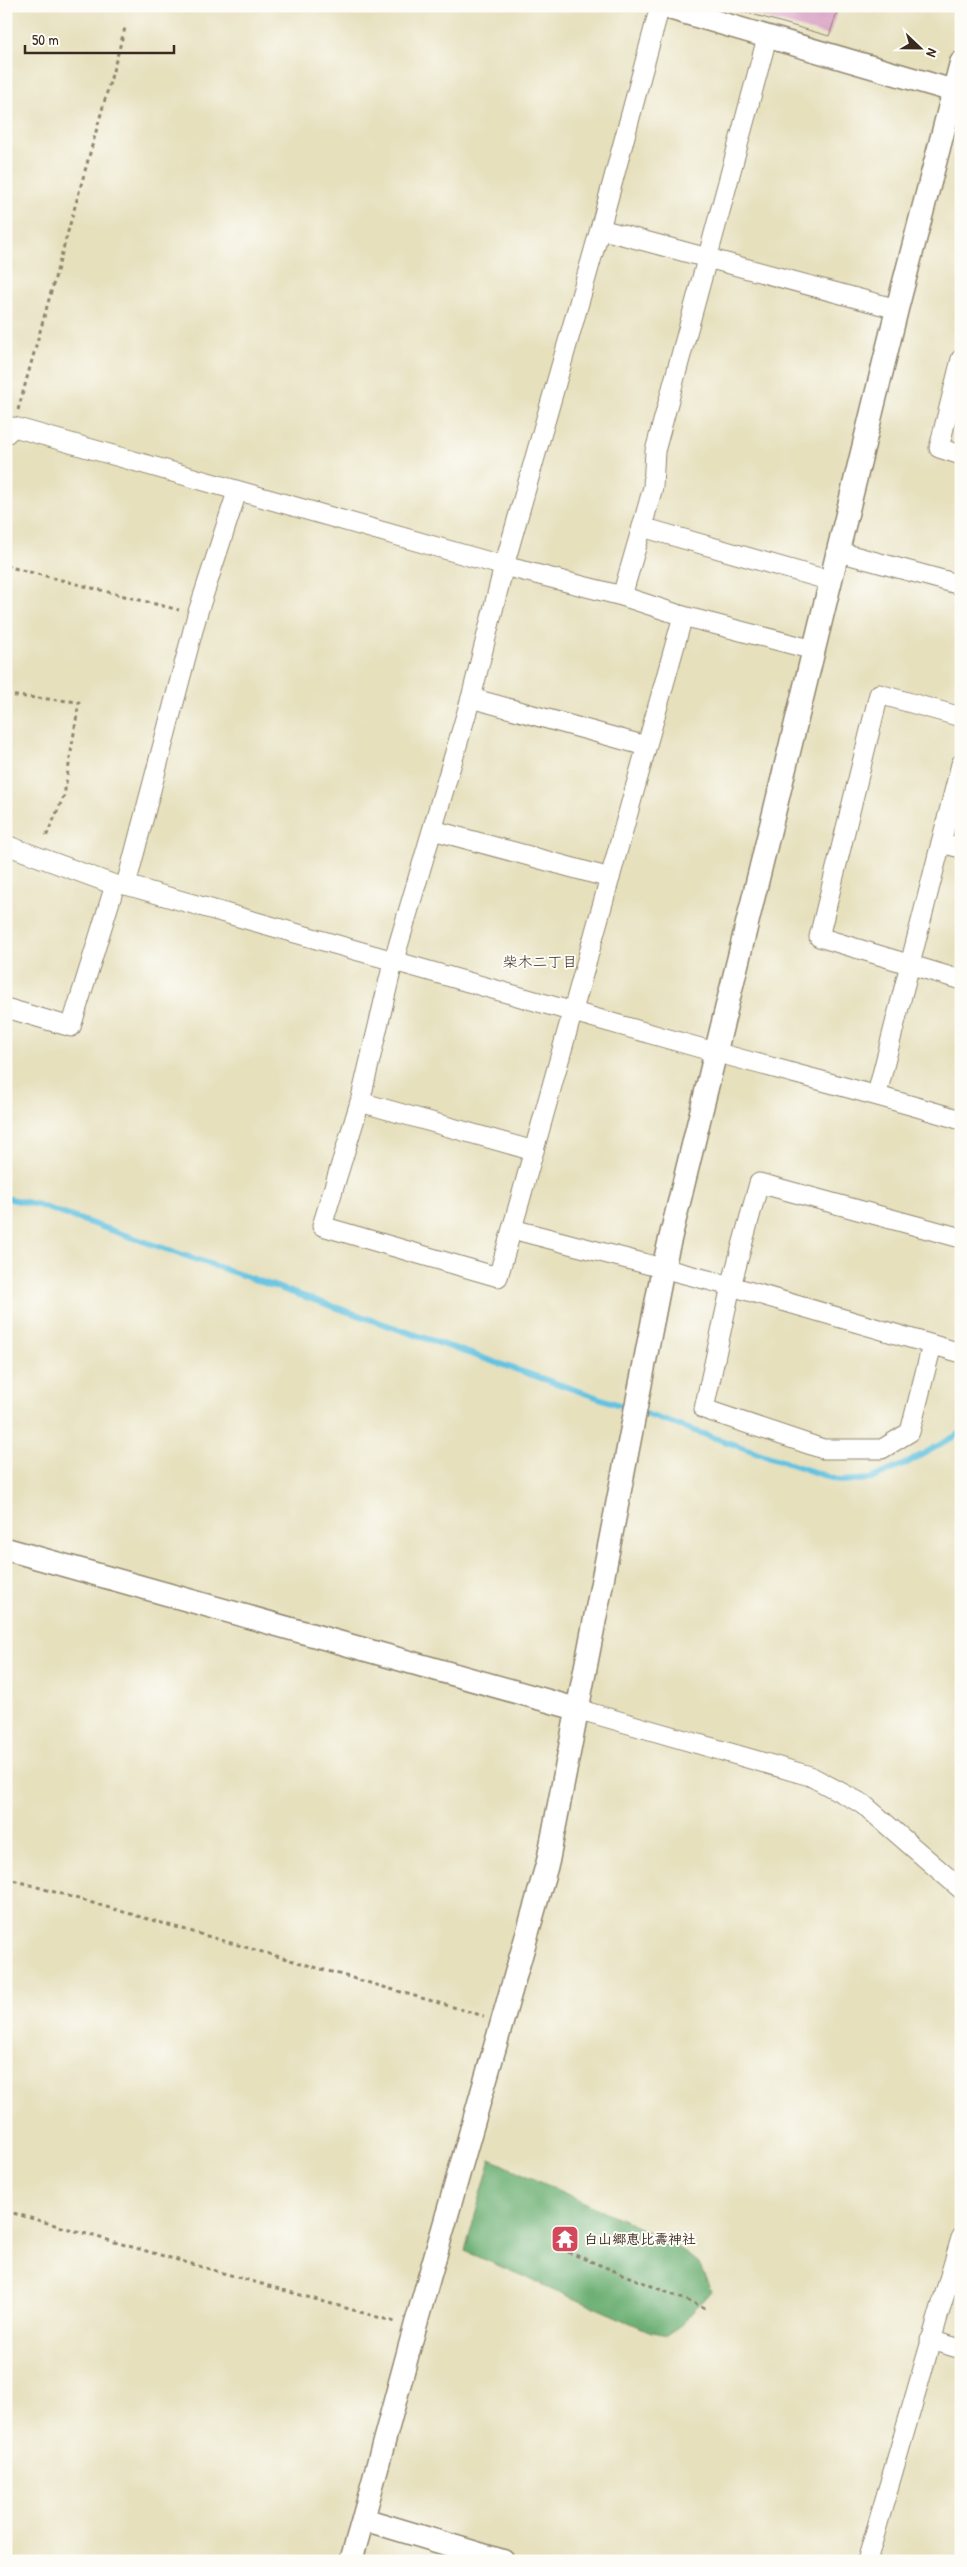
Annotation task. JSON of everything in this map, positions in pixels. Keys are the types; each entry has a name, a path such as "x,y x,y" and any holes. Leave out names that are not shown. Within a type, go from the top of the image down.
{"street":[{"path":"683,616 574,1013 498,1277 322,1226 360,1102 394,963 471,698 504,566 661,6 957,92"},
{"path":"622,596 653,488 654,451 767,38"},
{"path":"351,2561 415,2328 548,1861 663,1268 897,309 957,92 961,63"},
{"path":"600,229 897,309"},
{"path":"961,359 939,448 961,455"},
{"path":"9,434 237,492 504,566 622,596 683,616 814,650"},
{"path":"6,1008 71,1027 120,885 197,615 237,492"},
{"path":"642,527 831,581"},
{"path":"839,552 961,585"},
{"path":"961,717 879,694 819,937 961,980"},
{"path":"471,698 646,746"},
{"path":"877,1094 961,764"},
{"path":"433,830 610,878"},
{"path":"940,843 961,848"},
{"path":"6,845 38,858 120,885 715,1052 877,1094 961,1120"},
{"path":"360,1102 534,1151"},
{"path":"932,1346 910,1432 882,1449 823,1449 704,1409 731,1286 759,1183 961,1238"},
{"path":"512,1229 731,1286 961,1353"},
{"path":"6,1549 810,1776 862,1804 961,1889"},
{"path":"867,2561 961,2238"},
{"path":"930,2340 961,2349"},
{"path":"363,2519 503,2561"}],"path":[{"path":"9,434 125,28"},
{"path":"6,566 197,615"},
{"path":"6,695 78,702 64,796 38,858"},
{"path":"6,1878 502,2021"},
{"path":"6,2211 415,2328"},
{"path":"568,2252 708,2309"}],"green space":[{"path":"491,2159 668,2241 698,2262 711,2291 679,2327 667,2335 649,2331 465,2251"}],"building":[{"path":"741,6 839,6 829,36 741,11"}],"waterway":[{"path":"6,1198 38,1205 840,1481 871,1479 907,1463 961,1433"},
{"path":"6,2559 12,2561"}],"place":[{"name":"白山郷恵比壽神社","path":"565,2239"}],"district":[{"name":"柴木二丁目","path":"540,962"}]}
